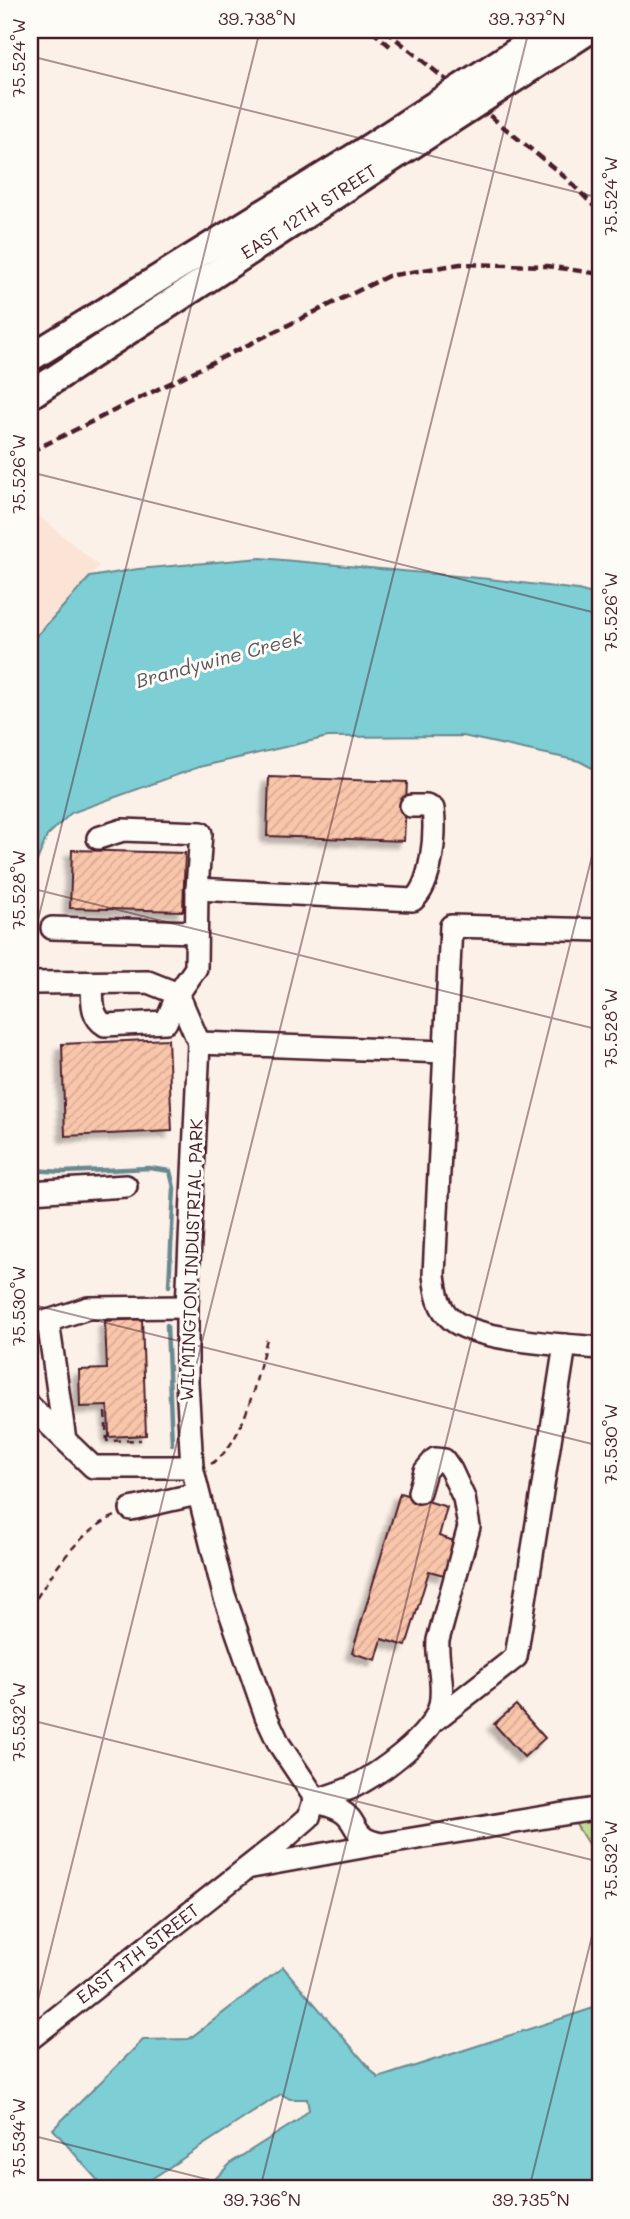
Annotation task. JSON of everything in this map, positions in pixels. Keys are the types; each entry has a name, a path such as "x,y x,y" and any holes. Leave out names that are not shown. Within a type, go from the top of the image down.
{"main road":[{"name":"EAST 12TH STREET","path":"30,395 375,156 550,30"},
{"name":"EAST 12TH STREET","path":"30,358 589,30"}],"street":[{"path":"197,889 413,900 420,894 428,874 434,820 433,809 411,806"},
{"path":"92,983 93,1011 98,1021 105,1025 166,1022 178,994 196,968 201,834 123,830 99,838"},
{"path":"600,930 452,926 433,1275 442,1308 451,1319 465,1327 500,1336 600,1348"},
{"path":"52,928 196,932"},
{"path":"30,983 148,982 178,994"},
{"name":"WILMINGTON INDUSTRIAL PARK","path":"178,994 199,1043 187,1307 187,1382 194,1479 224,1595 266,1716 279,1744 313,1795 314,1801"},
{"path":"199,1043 445,1052"},
{"path":"30,1192 126,1185"},
{"path":"65,1440 39,1321 88,1308 187,1307"},
{"path":"314,1801 351,1788 410,1748 435,1720 516,1657 565,1345"},
{"path":"30,1406 93,1467 194,1479"},
{"path":"419,1492 429,1464 435,1459 444,1460 459,1485 468,1520 464,1548 438,1640 437,1654 442,1687 441,1703 435,1720"},
{"path":"131,1509 194,1479"},
{"path":"314,1801 343,1811 360,1836 370,1842 382,1843"},
{"name":"EAST 7TH STREET","path":"30,2039 309,1817 314,1801"},
{"name":"EAST 7TH STREET","path":"246,1868 600,1808"}],"path":[{"path":"194,1479 219,1459 235,1437 248,1407 267,1339"},
{"path":"104,1412 107,1441 141,1440"},
{"path":"30,1608 72,1547 103,1521 131,1509"}],"shaded area":[{"path":"30,508 99,566 30,643"}],"green space":[{"path":"600,1819 600,1863 575,1823"}],"water":[{"name":"Brandywine Creek","path":"261,558 489,579 578,590 600,596 600,772 579,761 463,736 328,737 199,767 71,813 47,836 30,878 30,643 90,577 138,569"},
{"path":"283,1967 378,2078 600,2006 600,2189 205,2189 232,2162 297,2121 309,2110 307,2099 290,2099 281,2094 136,2189 105,2189 53,2129 143,2040 189,2039"}],"building":[{"path":"269,777 407,782 404,841 267,836"},
{"path":"72,850 185,853 183,911 70,908"},
{"path":"168,1039 172,1131 65,1136 62,1044"},
{"path":"142,1319 146,1435 109,1437 108,1406 80,1407 79,1370 107,1369 105,1321"},
{"path":"400,1493 447,1507 439,1536 454,1541 444,1575 429,1571 406,1646 382,1639 376,1660 352,1653"},
{"path":"516,1705 545,1738 524,1757 494,1724"}],"waterway":[{"path":"30,1170 64,1172 149,1168 170,1171 174,1188 169,1286"},
{"path":"167,1325 172,1444"}],"railway":[{"path":"371,30 390,46"},
{"path":"385,30 566,178 600,212"},
{"path":"30,452 388,276 460,264 547,266 600,274"}]}
